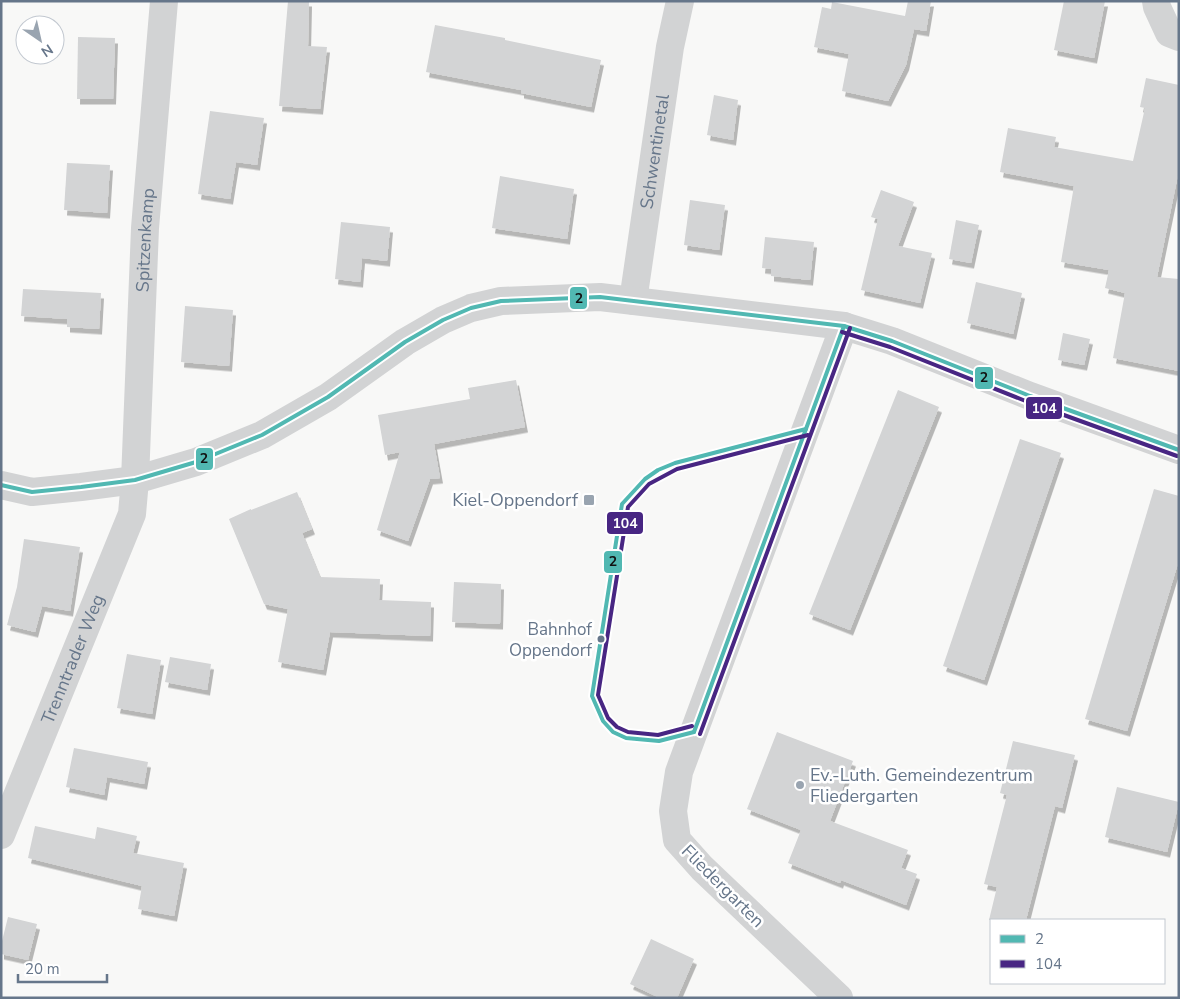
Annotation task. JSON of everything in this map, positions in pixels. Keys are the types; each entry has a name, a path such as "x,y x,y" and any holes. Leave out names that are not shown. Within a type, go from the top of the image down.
{"street":[{"name":"Spitzenkamp","path":"135,480 145,228 164,1"},
{"name":"Schwentinetal","path":"633,301 670,47 680,1"},
{"path":"1156,1 1169,33 1179,37"},
{"path":"1,486 32,492 135,480 196,462 262,435 328,397 405,342 442,320 471,308 501,301 600,297 836,325 892,341 1030,396 1179,450"},
{"name":"Fliedergarten","path":"836,325 726,647 679,772 673,810 677,840 702,868 839,998"},
{"name":"Trenntrader Weg","path":"1,835 132,514 135,480"}],"building":[{"path":"288,1 309,1 308,46 327,47 320,109 279,106"},
{"path":"908,1 931,1 926,31 914,29 906,65 888,101 842,91 849,54 814,47 822,7 831,9 832,2 905,16"},
{"path":"1064,1 1105,1 1094,58 1054,50"},
{"path":"435,25 505,38 505,40 601,60 591,107 521,93 521,90 426,72"},
{"path":"78,37 115,38 113,99 77,99"},
{"path":"1146,78 1179,85 1179,170 1157,277 1179,279 1179,371 1113,358 1125,293 1105,288 1109,270 1061,262 1074,186 1000,172 1008,128 1056,137 1054,147 1133,161 1145,108 1140,107"},
{"path":"714,95 738,100 733,140 707,135"},
{"path":"210,111 264,118 257,165 236,162 230,199 198,194"},
{"path":"67,163 110,165 107,213 64,210"},
{"path":"500,176 574,189 567,239 492,228"},
{"path":"881,190 914,202 898,246 932,253 920,303 861,290 878,219 871,217"},
{"path":"690,200 725,205 719,250 684,245"},
{"path":"956,220 979,225 971,263 949,259"},
{"path":"341,222 390,227 387,261 362,258 360,282 335,279"},
{"path":"765,237 814,242 810,280 771,276 771,269 762,268"},
{"path":"976,282 1022,293 1013,334 967,323"},
{"path":"23,289 101,293 99,329 67,327 67,319 21,316"},
{"path":"185,306 233,310 229,366 181,362"},
{"path":"1063,333 1090,339 1084,365 1058,360"},
{"path":"516,380 525,427 434,444 440,478 430,479 408,541 377,530 400,452 385,455 378,415 470,399 468,388"},
{"path":"898,390 939,407 850,630 809,614"},
{"path":"1020,439 1061,453 984,680 943,666"},
{"path":"1154,489 1179,496 1179,560 1127,731 1085,719"},
{"path":"297,492 312,529 302,533 320,577 380,579 379,600 431,602 430,636 330,632 323,670 278,662 288,609 264,604 229,519"},
{"path":"24,539 80,547 70,611 42,606 35,632 7,625 17,587"},
{"path":"454,582 501,584 500,624 452,622"},
{"path":"127,654 161,660 152,714 117,708"},
{"path":"170,657 211,664 207,690 165,682"},
{"path":"777,732 853,761 830,821 908,850 901,868 917,874 906,905 841,880 840,883 788,863 801,830 747,809"},
{"path":"1013,741 1075,755 1062,808 1055,806 1026,919 989,920 997,887 984,884 1007,795 1000,793"},
{"path":"74,748 148,762 144,784 107,777 104,795 66,787"},
{"path":"1117,787 1179,802 1167,852 1105,837"},
{"path":"35,826 95,839 97,827 137,836 133,853 184,863 174,916 138,909 142,886 28,858"},
{"path":"8,917 37,924 28,960 1,954 1,945"},
{"path":"651,939 694,959 677,998 660,998 630,984"}],"transit line":[{"name":"2","path":"1,485 32,492 81,487 135,480 196,462 262,435 328,397 405,342 443,320 471,308 501,301 600,297 844,326 892,341 1030,396 1179,450"},
{"name":"2","path":"694,732 844,326"},
{"name":"104","path":"700,734 850,328"},
{"name":"104","path":"842,332 890,347 1028,402 1177,456"},
{"name":"2","path":"694,732 659,741 626,738 613,732 603,721 592,696 622,504 645,479 658,470 675,463 806,429"},
{"name":"104","path":"692,726 658,735 628,732 617,727 608,718 598,695 628,507 649,484 677,469 808,435"}],"place":[{"name":"Kiel-Oppendorf","path":"589,500"},
{"name":"Bahnhof Oppendorf","path":"601,639"},
{"name":"Ev.-Luth. Gemeindezentrum Fliedergarten","path":"800,785"}]}
